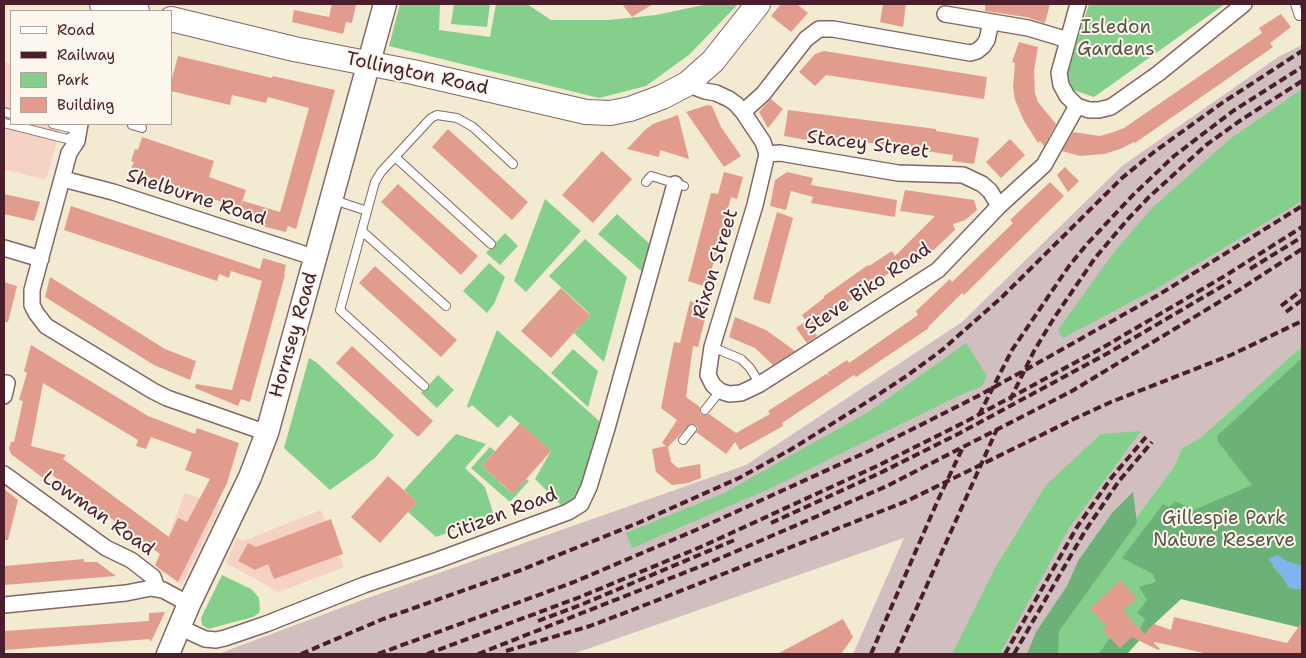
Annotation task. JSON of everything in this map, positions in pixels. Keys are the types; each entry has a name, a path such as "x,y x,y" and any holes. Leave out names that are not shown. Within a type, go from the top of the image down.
{"highway":[{"name":"Tollington Road","path":"172,19 265,43 413,72 586,112 610,113 630,109 662,97 688,84 713,61 758,4"}],"main road":[{"name":"Hornsey Road","path":"168,654 189,604 250,477 267,433 385,4"}],"street":[{"path":"1078,4 1059,73 1061,85 1067,96 1077,106 1094,110 1111,107 1159,73 1244,4"},
{"path":"945,14 1028,28 1068,40"},
{"path":"743,112 764,94 806,39 818,30 833,29 970,53 977,51 983,46 987,40 991,22"},
{"path":"688,84 705,91 716,92 730,99 743,112 763,142 767,154"},
{"name":"Steve Biko Road","path":"716,388 729,394 741,393 760,384 938,270 999,206 1044,165 1077,106"},
{"path":"73,133 32,290 32,305 46,326 153,391 167,398 267,433"},
{"name":"Stacey Street","path":"767,154 780,153 898,173 963,175 982,184 990,191 999,206"},
{"name":"Rixon Street","path":"716,388 708,375 712,347 755,205 767,154"},
{"name":"Shelburne Road","path":"62,179 113,192 316,258"},
{"name":"Citizen Road","path":"179,627 206,639 216,640 225,638 266,624 364,585 568,512 581,504 589,487 680,185"},
{"path":"4,248 40,259"},
{"name":"Lowman Road","path":"4,474 106,548 131,560 153,577 157,588 189,604"},
{"path":"4,605 157,588"}],"lane":[{"path":"1295,4 1299,16"},
{"path":"424,386 340,310 375,182 381,172 431,118 437,115 457,118 473,127 513,164"},
{"path":"18,125 73,133"},
{"path":"55,125 73,133"},
{"path":"132,125 142,128"},
{"path":"395,157 491,244"},
{"path":"646,182 651,176 680,185"},
{"path":"332,199 367,211"},
{"path":"362,231 446,306"},
{"path":"712,347 741,359 750,368 760,384"},
{"path":"705,410 716,388"},
{"path":"683,440 692,429"}],"shaded area":[{"path":"1302,45 1302,346 1200,438 1182,448 1175,465 1036,654 853,654 904,538 573,654 218,654 362,600 746,465 962,322 1122,166 1278,57"},
{"path":"4,62 10,64 10,125 62,125 46,180 4,169"},
{"path":"185,493 221,505 182,585 156,568"},
{"path":"321,510 344,567 279,592 226,563 237,538 243,541"}],"green space":[{"path":"400,4 440,4 439,30 490,37 496,4 527,4 551,20 609,20 656,15 708,4 738,4 690,54 646,86 599,98 389,46"},
{"path":"454,4 490,4 487,27 451,24"},
{"name":"Isledon Gardens","path":"1089,4 1225,4 1094,97 1070,89 1067,75"},
{"path":"1302,89 1302,201 1154,290 1063,338 1058,330 1115,251 1153,207 1230,139"},
{"path":"545,199 581,231 526,292 514,281"},
{"path":"617,214 653,247 645,274 598,234"},
{"path":"505,233 518,246 500,265 486,253"},
{"path":"585,239 627,277 604,362 574,333 590,314 549,276"},
{"path":"489,263 505,277 494,304 487,313 463,291"},
{"path":"497,330 607,428 589,487 568,512 535,479 551,451 510,415 498,428 472,405 469,408 467,406"},
{"path":"966,343 987,376 982,386 769,489 632,548 626,533 724,493 870,411"},
{"name":"Gillespie Park Nature Reserve","path":"1302,346 1302,628 1181,599 1154,624 1127,654 1036,654 1175,465 1182,448 1200,438"},
{"path":"573,349 598,371 588,407 551,373"},
{"path":"309,358 316,362 394,435 375,458 330,490 284,448"},
{"name":"Gillespie Park Nature Reserve","path":"1302,358 1302,566 1288,562 1278,555 1273,567 1282,576 1289,588 1302,589 1302,628 1181,599 1154,624 1127,654 1086,654 1099,653 1110,638 1120,648 1140,629 1145,619 1137,613 1147,600 1139,587 1156,582 1153,574 1122,558 1163,504 1169,507 1175,501 1194,510 1252,485 1218,442 1217,436"},
{"path":"438,375 454,390 437,408 421,393"},
{"path":"1141,431 1069,528 1000,654 952,654 995,568 1046,485 1101,434"},
{"path":"456,434 486,444 465,468 485,487 494,516 436,537 408,512 417,502 404,490"},
{"path":"490,447 495,451 482,466 495,478 506,474 499,482 513,494 526,479 529,481 510,502 471,468"},
{"path":"1133,492 1137,523 1059,631 1058,654 1027,654 1036,632 1067,586 1078,561 1112,513"},
{"path":"222,575 251,589 255,593 259,598 259,613 253,617 208,629 202,625 201,618"}],"water":[{"path":"1277,555 1288,562 1302,566 1302,589 1289,588 1268,559"}],"building":[{"path":"332,4 356,4 352,23 346,22 343,34 292,22 294,10 329,17"},
{"path":"622,4 653,4 632,17"},
{"path":"781,4 797,4 808,13 791,32 771,16"},
{"path":"883,4 906,4 903,27 880,22"},
{"path":"985,4 1050,4 1045,23 1026,17 985,11"},
{"path":"1281,14 1291,27 1270,43 1273,47 1135,143 1104,154 1080,156 1062,151 1073,132 1100,136 1124,128 1262,33 1259,28"},
{"path":"1019,42 1038,47 1034,71 1035,93 1038,102 1056,124 1044,146 1040,141 1038,143 1024,121 1015,100 1013,87 1015,63 1012,62"},
{"path":"824,51 987,77 984,99 826,75 815,86 799,72 815,54"},
{"path":"178,56 272,78 273,76 335,90 296,229 288,226 286,232 262,226 264,220 238,213 243,201 280,212 309,108 268,97 266,103 232,95 230,105 172,91 172,78"},
{"path":"771,99 783,109 768,128 759,112"},
{"path":"708,105 712,106 721,127 741,156 724,167 686,112"},
{"path":"788,110 936,129 936,131 979,138 974,164 952,161 953,155 808,134 807,140 784,136"},
{"path":"678,115 689,159 660,150 659,157 627,149 653,124"},
{"path":"448,129 528,202 512,220 432,147"},
{"path":"142,137 214,161 209,177 246,190 240,208 130,171 134,162 131,161 135,149 138,150"},
{"path":"1010,139 1025,155 1001,178 986,162"},
{"path":"602,151 632,179 593,223 562,195"},
{"path":"1065,167 1079,181 1068,192 1057,175"},
{"path":"724,172 743,177 737,199 731,197 707,287 688,281 711,193 718,194"},
{"path":"787,172 813,178 811,185 897,200 895,217 811,203 813,197 791,191 786,210 770,206 775,180"},
{"path":"1050,182 1064,196 964,295 962,293 929,328 856,377 854,375 782,423 783,426 740,450 735,442 726,454 696,432 698,429 696,425 690,424 668,447 671,462 678,468 700,464 701,478 688,483 672,485 656,472 652,449 666,446 662,443 677,420 661,408 674,342 680,343 690,301 708,307 698,347 693,346 686,397 700,407 702,415 709,414 736,433 770,414 768,411 826,374 830,376 827,373 847,360 849,363 918,315 916,311 950,279 952,282 1013,223 1010,220"},
{"path":"398,184 478,256 461,275 381,202"},
{"path":"905,190 974,200 977,210 965,220 953,224 955,230 922,261 905,271 900,265 812,328 817,336 807,343 796,328 806,321 802,315 824,298 824,296 868,265 892,251 895,256 935,216 900,211"},
{"path":"4,194 40,202 34,221 4,214"},
{"path":"71,206 260,269 263,258 286,265 285,275 250,402 241,399 238,406 195,388 196,384 232,390 262,281 231,271 229,278 219,274 217,281 64,230"},
{"path":"777,212 793,218 770,304 753,299"},
{"path":"375,266 457,340 441,357 359,283"},
{"path":"50,277 165,349 196,361 190,380 154,365 45,297"},
{"path":"4,282 17,286 8,322 4,322"},
{"path":"561,288 590,315 551,358 521,331"},
{"path":"735,317 766,330 795,351 773,365 755,348 729,337"},
{"path":"31,345 148,416 195,434 197,428 239,443 227,483 178,582 155,565 160,554 52,475 47,481 11,454 9,449 11,442 14,442 23,401 19,400 27,373 24,371","holes":["43,383 138,440 136,446 146,449 151,437 192,452 185,470 210,479 187,522 178,518 169,537 63,459 66,455 31,446"]},
{"path":"352,346 433,421 418,437 336,363"},
{"path":"520,423 551,451 513,494 482,466"},
{"path":"388,476 417,502 380,543 351,517"},
{"path":"4,489 18,500 8,540 4,540"},
{"path":"331,519 343,554 274,579 268,564 255,570 238,561 248,543 256,547"},
{"path":"84,559 84,562 97,562 116,576 4,585 4,566"},
{"path":"1120,580 1137,598 1123,611 1145,634 1154,624 1171,630 1174,617 1287,643 1302,622 1302,654 1208,654 1155,642 1160,649 1158,650 1132,637 1120,648 1103,631 1107,627 1090,609"},
{"path":"165,612 151,642 150,639 4,650 4,631 149,621 149,613"},
{"path":"843,619 853,637 841,654 777,654"}],"railway":[{"path":"301,654 383,619 521,570 638,523 739,478 790,450 867,402 942,350 1001,298 1122,178 1154,152 1222,103 1302,51"},
{"path":"979,415 1012,350 1069,266 1087,244 1132,196 1174,156 1233,111 1302,67"},
{"path":"1010,400 1034,351 1054,318 1095,258 1128,219 1206,145 1302,81"},
{"path":"378,654 574,582 696,530 869,451 978,396 1160,294 1302,206"},
{"path":"427,654 580,597 703,546 877,466 965,422 1102,348 1228,274 1302,227"},
{"path":"1250,269 1302,237"},
{"path":"478,654 709,563 887,486 1072,391 1239,290 1302,249"},
{"path":"771,523 880,473 960,433 1110,352 1231,281"},
{"path":"1281,306 1302,290"},
{"path":"1286,312 1302,300"},
{"path":"506,651 590,626 907,501 1111,402 1231,355 1302,321"},
{"path":"896,654 997,429"},
{"path":"1005,654 1077,527 1112,477 1146,437"},
{"path":"1014,654 1085,531 1119,481 1152,442"},
{"path":"871,654 963,447"},
{"path":"538,621 737,539"}]}
